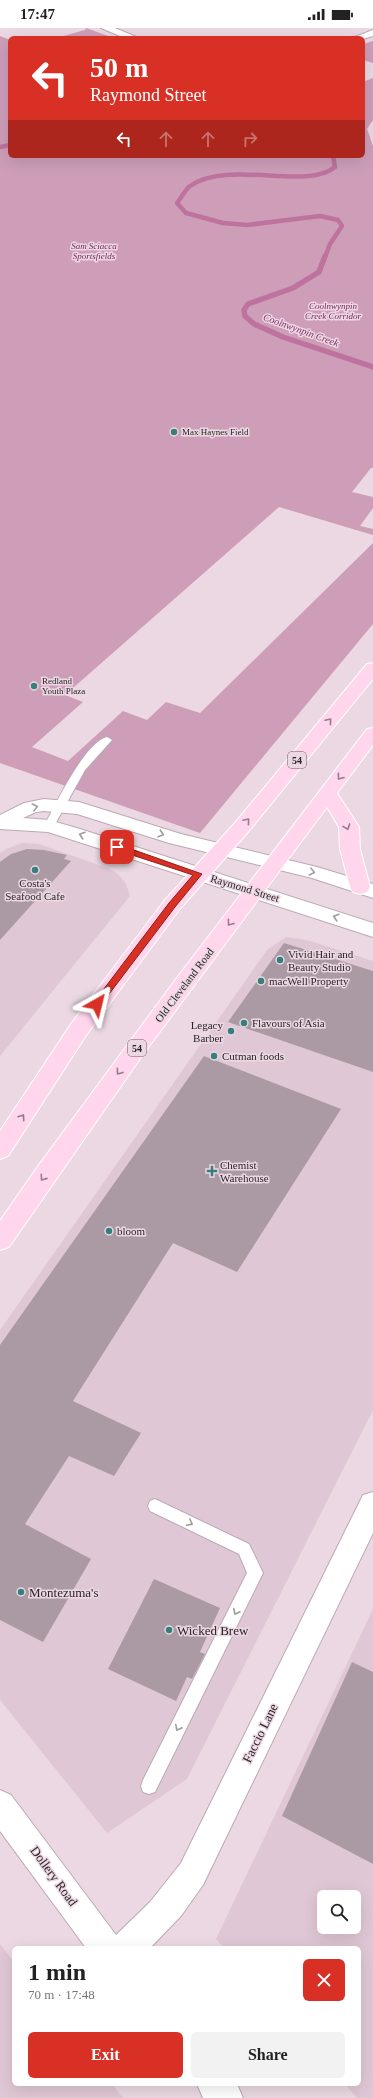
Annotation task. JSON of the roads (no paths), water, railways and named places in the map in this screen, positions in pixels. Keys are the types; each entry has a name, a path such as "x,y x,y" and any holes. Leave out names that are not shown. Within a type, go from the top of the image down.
{"main road":[{"name":"54","path":"0,1150 97,1004 172,905 198,874 241,828 373,668"},
{"name":"Old Cleveland Road","path":"0,1240 23,1206 253,891 373,733"},
{"path":"328,793 349,827 350,849 367,889"}],"street":[{"path":"106,28 123,34 135,34"},
{"path":"363,36 373,33"},
{"name":"Raymond Street","path":"0,823 31,807 44,805 61,806 95,812 176,839 317,873 367,889"},
{"name":"Raymond Street","path":"0,823 49,826 373,930"},
{"path":"0,1234 23,1206"},
{"name":"Faccio Lane","path":"128,1946 163,1913 176,1898 192,1874 373,1504"},
{"name":"Dollery Road","path":"0,1806 33,1848 105,1946"},
{"path":"216,2086 226,2098"}],"lane":[{"path":"49,826 86,760 106,740"},
{"path":"149,1786 255,1573 244,1549 155,1506"}],"waterway":[{"name":"Coolnwynpin Creek","path":"0,147 8,145"},
{"name":"Coolnwynpin Creek","path":"325,257 330,244 342,226 338,220 320,216 247,225 223,223 186,213 177,203 190,186 206,178 245,174 287,176 322,174 335,167 333,158"},
{"name":"Coolnwynpin Creek","path":"325,256 319,272 293,288 248,304 244,310 245,316 254,324 283,337 373,367"}],"place":[{"name":"Max Haynes Field","path":"174,432"},
{"name":"Redland Youth Plaza","path":"34,686"},
{"name":"Costa's Seafood Cafe","path":"35,870"},
{"name":"Vivid Hair and Beauty Studio","path":"280,960"},
{"name":"macWell Property","path":"261,981"},
{"name":"Flavours of Asia","path":"244,1023"},
{"name":"Legacy Barber","path":"231,1031"},
{"name":"Cutman foods","path":"214,1056"},
{"name":"Chemist Warehouse","path":"212,1171"},
{"name":"bloom","path":"109,1231"},
{"name":"Montezuma's","path":"21,1592"},
{"name":"Wicked Brew","path":"169,1630"}],"park label":[{"name":"Sam Sciacca Sportsfields","path":"94,252"},
{"name":"Coolnwynpin Creek Corridor","path":"333,312"}]}
